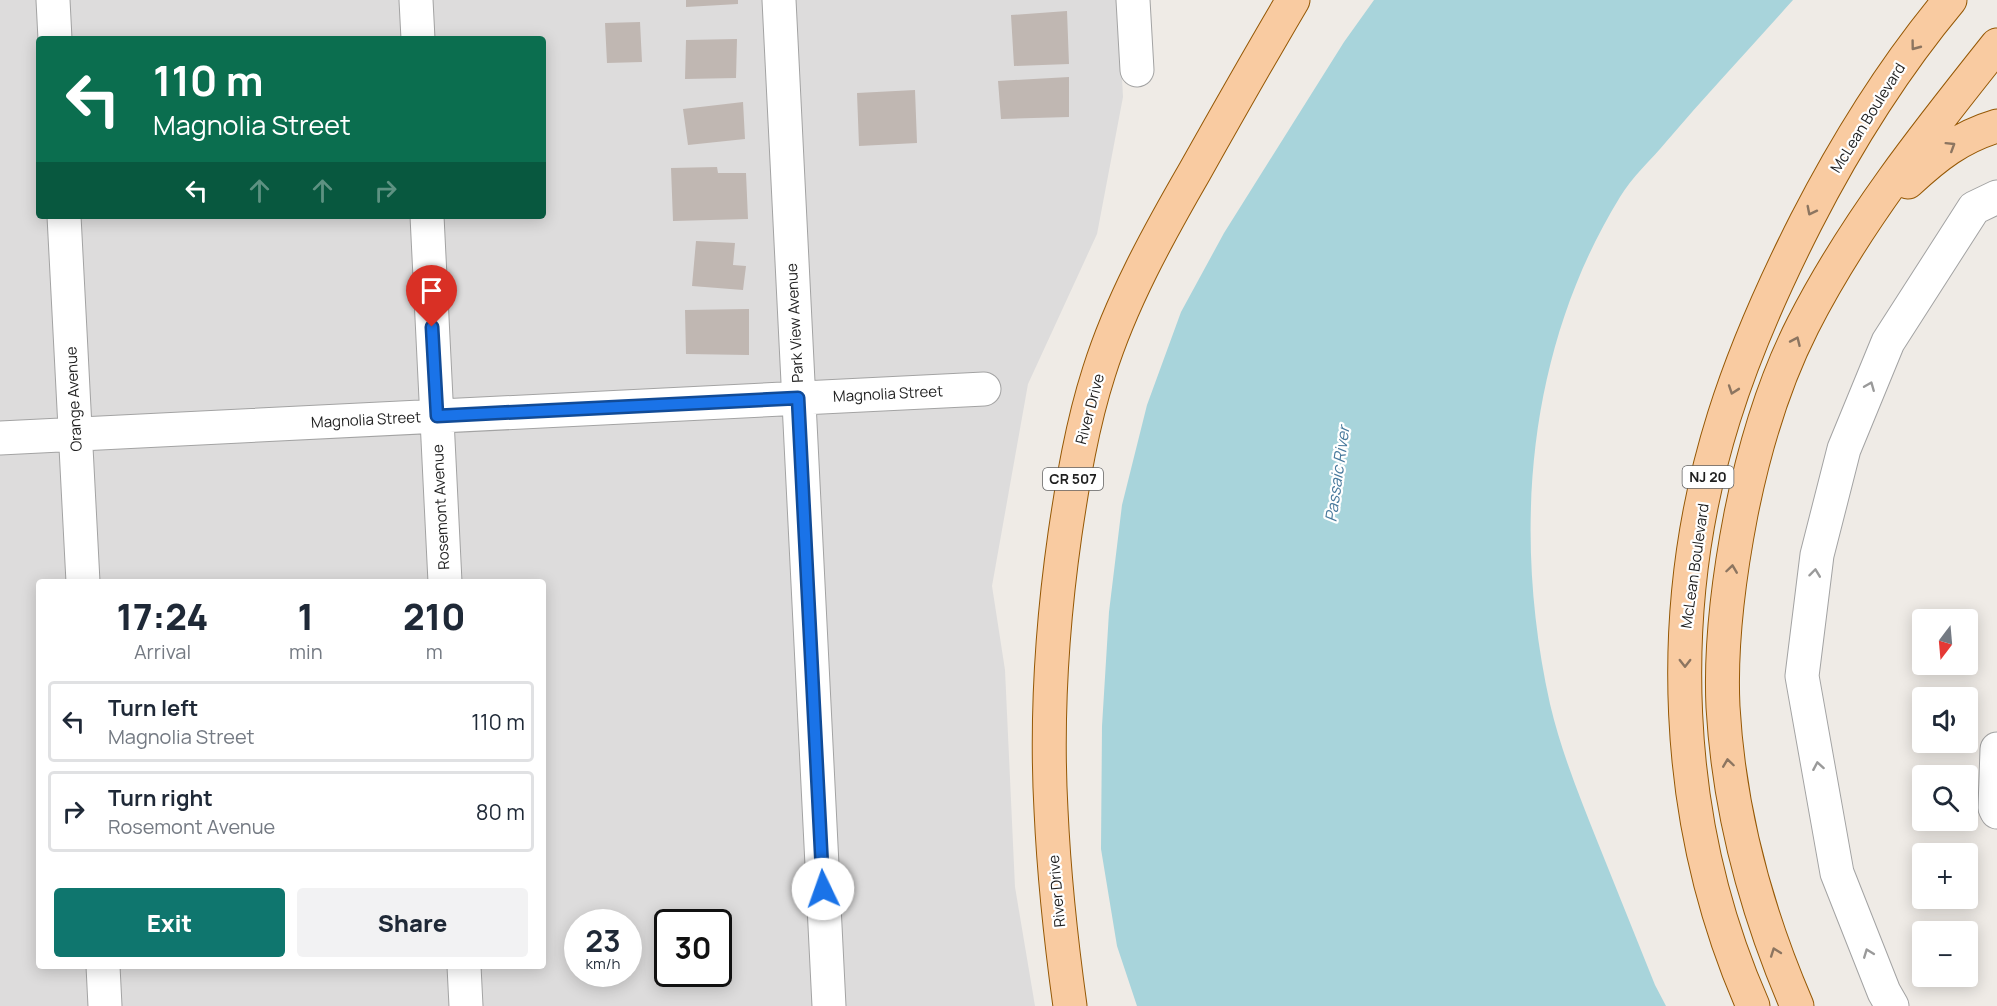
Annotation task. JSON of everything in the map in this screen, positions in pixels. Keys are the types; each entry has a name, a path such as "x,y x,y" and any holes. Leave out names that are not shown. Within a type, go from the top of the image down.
{"main road":[{"name":"River Drive","path":"1070,1006 1061,938 1051,808 1051,691 1056,610 1063,550 1085,423 1099,372 1122,311 1147,259 1177,202 1293,0"},
{"name":"McLean Boulevard","path":"1753,1006 1724,930 1708,875 1696,819 1688,760 1685,646 1692,568 1706,487 1724,418 1743,361 1787,258 1842,156 1872,108 1904,60 1950,0"},
{"name":"NJ 20","path":"1797,1006 1762,915 1748,866 1727,757 1723,704 1728,605 1744,500 1763,424 1781,375 1802,327 1830,275 1860,226 1923,138 1997,45"},
{"path":"1860,226 1947,148 1975,132 1997,126"}],"street":[{"path":"53,0 56,36"},
{"path":"416,0 418,36"},
{"name":"Park View Avenue","path":"778,0 829,1006"},
{"path":"1133,0 1137,70"},
{"path":"1893,1006 1884,992 1837,873 1802,676 1817,555 1844,449 1888,342 1986,203"},
{"name":"Orange Avenue","path":"64,219 83,579"},
{"name":"Rosemont Avenue","path":"427,219 445,579"},
{"name":"Magnolia Street","path":"0,438 984,389"},
{"path":"1997,749 1995,808 1997,812"},
{"path":"103,969 105,1006"},
{"path":"464,969 466,1006"}],"shaded area":[{"path":"0,0 1118,0 1123,97 1097,234 1028,384 992,586 1005,670 1015,887 1035,1006 0,1006"}],"water":[{"name":"Passaic River","path":"1374,0 1793,0 1713,88 1620,197 1589,255 1564,316 1547,379 1536,443 1531,508 1532,574 1538,639 1550,704 1578,792 1655,985 1666,1006 1137,1006 1117,946 1101,849 1102,726 1109,612 1122,505 1147,405 1181,312 1224,233 1344,42"}],"building":[{"path":"686,0 738,0 738,4 686,7"},
{"path":"1067,11 1069,64 1014,66 1011,15"},
{"path":"640,22 642,62 607,63 605,23"},
{"path":"737,39 736,78 685,79 686,40"},
{"path":"1069,77 1069,117 1001,119 998,81"},
{"path":"915,90 917,143 859,146 857,93"},
{"path":"743,102 745,139 688,145 683,109"},
{"path":"717,167 718,173 746,173 748,219 673,221 671,168"},
{"path":"696,241 735,243 733,265 746,266 743,290 692,286"},
{"path":"749,309 749,355 686,354 685,310"}],"route":[{"path":"432,327 437,416 798,398 823,889"}]}
